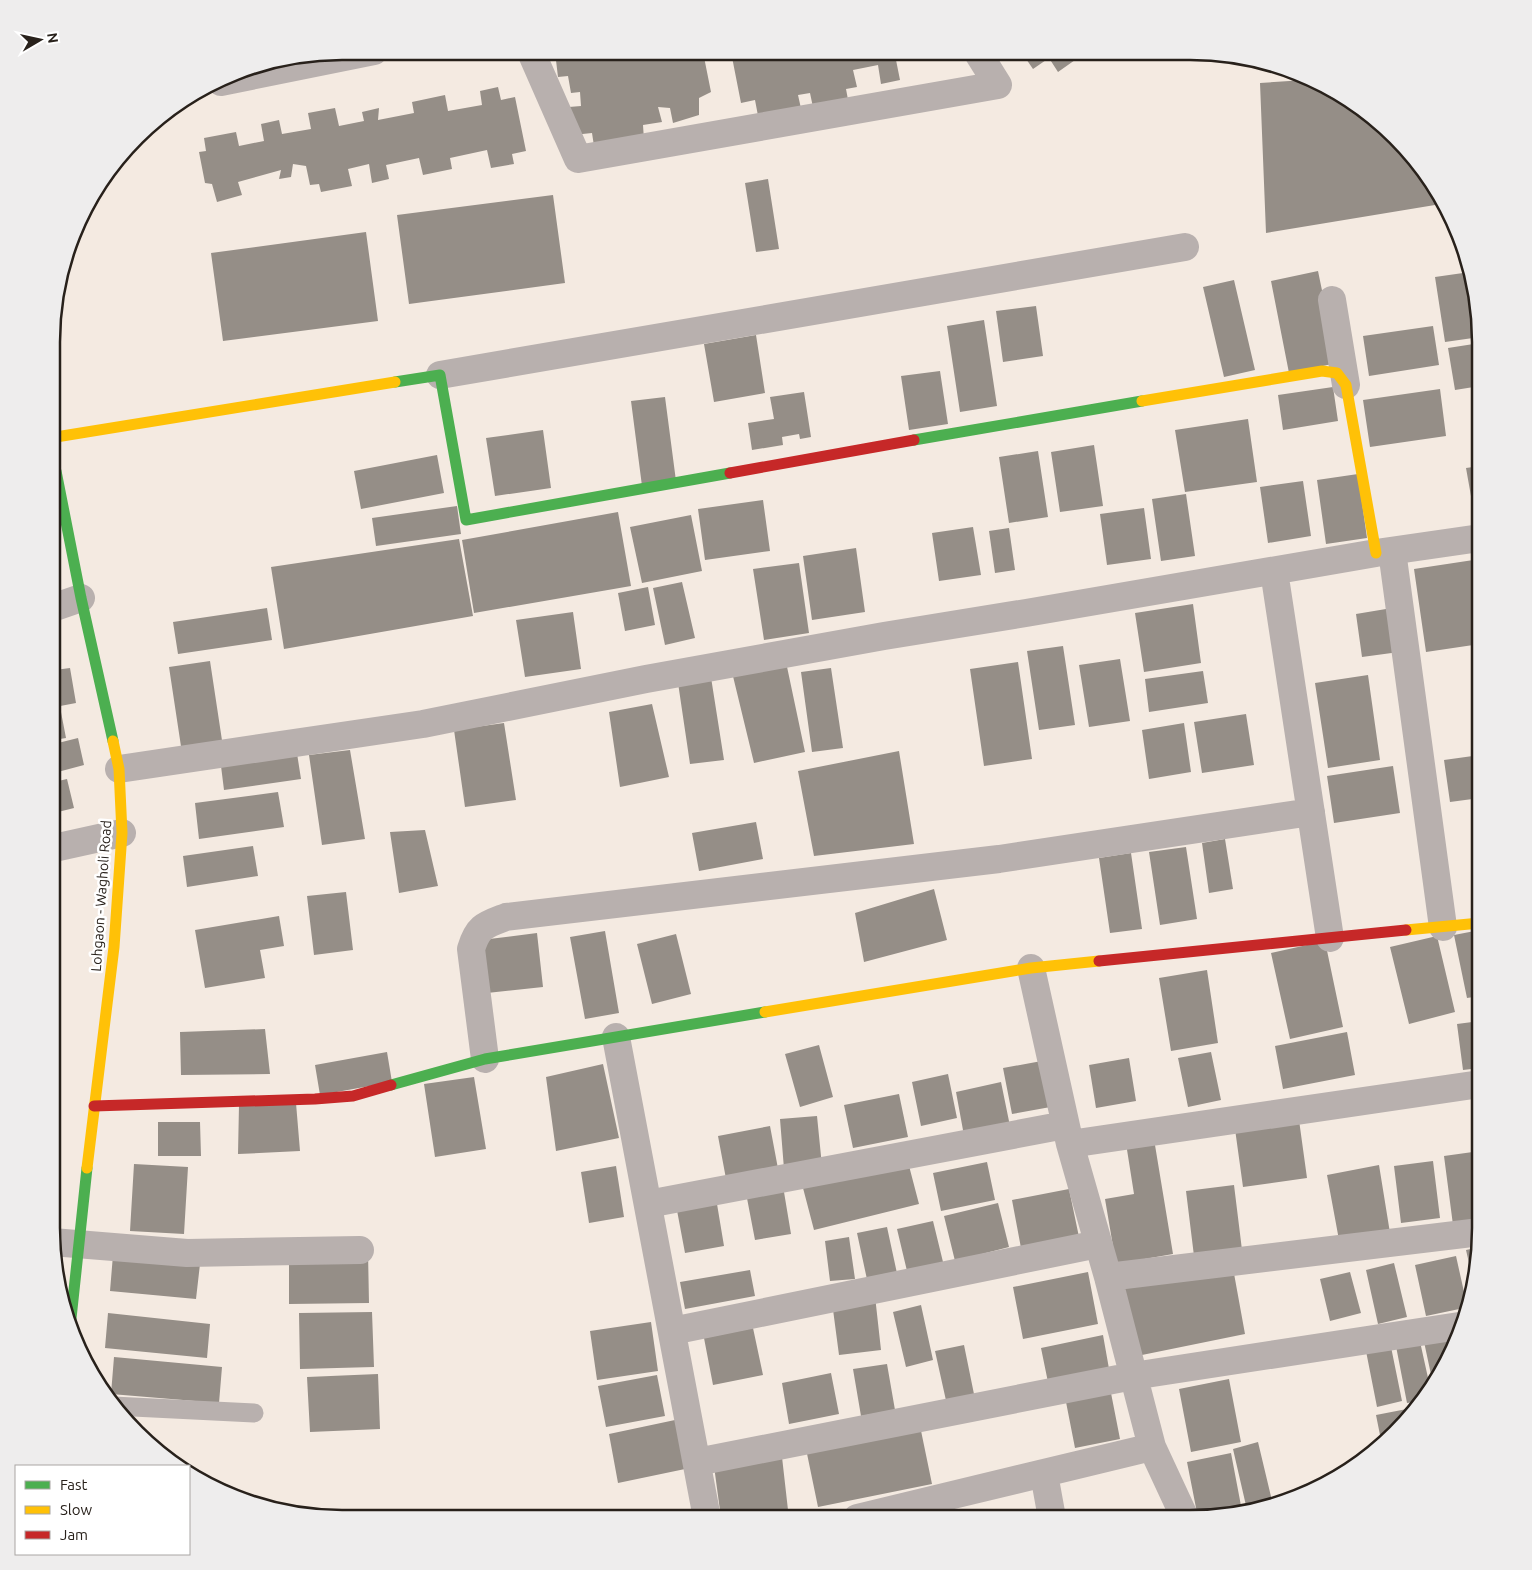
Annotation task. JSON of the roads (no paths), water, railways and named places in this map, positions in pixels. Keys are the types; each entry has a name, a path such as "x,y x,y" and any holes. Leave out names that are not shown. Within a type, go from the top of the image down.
{"street":[{"path":"534,60 578,159 998,85 982,60"},
{"path":"246,77 325,61"},
{"path":"60,436 440,375 1185,247"},
{"path":"1332,300 1346,385 1384,552 1443,927"},
{"path":"440,375 466,520 1026,421 1322,371 1337,373 1346,385"},
{"name":"Lohgaon - Wagholi Road","path":"60,491 81,598 119,769 122,833 114,947 94,1106 72,1308"},
{"path":"119,769 423,724 646,679 884,636 1384,552 1472,539"},
{"path":"1274,571 1330,938"},
{"path":"60,605 81,598"},
{"path":"485,1058 471,950 475,934 488,924 506,918 999,859 1311,812"},
{"path":"60,847 122,833"},
{"path":"94,1106 315,1099 353,1096 485,1058 1031,968 1472,924"},
{"path":"1031,968 1068,1134 1108,1277 1152,1447 1181,1510"},
{"path":"616,1037 706,1510"},
{"path":"648,1204 1068,1134 1472,1085"},
{"path":"1108,1277 1472,1233"},
{"path":"61,1243 187,1253 360,1250"},
{"path":"672,1331 1098,1244"},
{"path":"697,1462 1133,1376 1454,1327"},
{"path":"894,1510 1152,1447"},
{"path":"1044,1474 1051,1510"}],"lane":[{"path":"124,1407 254,1413"}]}
